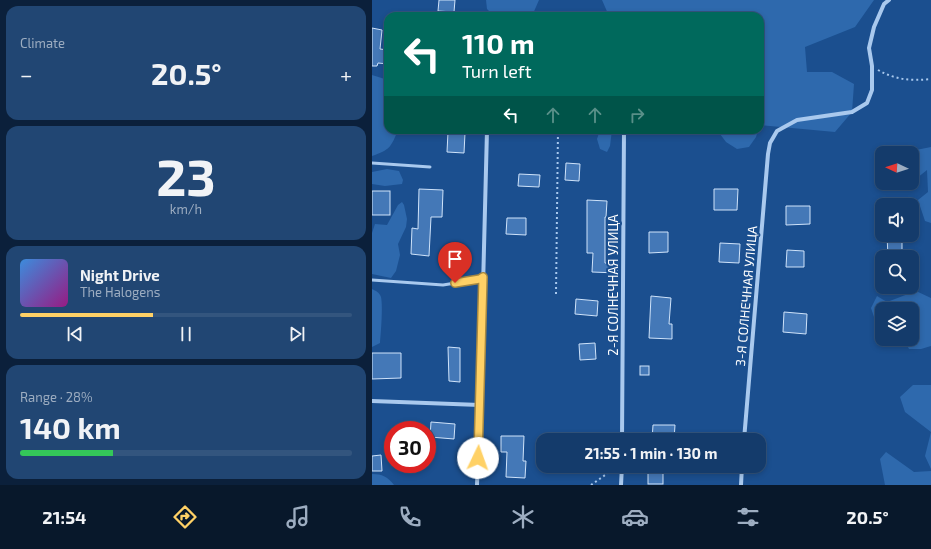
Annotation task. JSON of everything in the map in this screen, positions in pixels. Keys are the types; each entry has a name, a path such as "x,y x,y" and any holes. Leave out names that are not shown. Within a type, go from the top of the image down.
{"street":[{"name":"3-Я СОЛНЕЧНАЯ УЛИЦА","path":"745,433 770,143 777,131 797,120 852,112 867,103 872,90 872,66 869,48 874,27 884,4 889,0"},
{"path":"477,485 487,134"},
{"name":"2-Я СОЛНЕЧНАЯ УЛИЦА","path":"622,433 624,134"},
{"path":"372,401 480,405"},
{"path":"622,473 622,485"},
{"path":"741,485 742,473"}],"lane":[{"path":"372,163 430,167"},
{"path":"372,280 443,285 480,279 483,277"}],"path":[{"path":"872,66 890,77 909,80 931,79"},
{"path":"556,294 558,134"},
{"path":"591,485 608,473"}],"shaded area":[{"path":"486,0 539,0 534,12 490,12 487,9"},
{"path":"602,0 874,0 855,27 805,47 807,72 832,72 854,84 852,112 835,132 764,125 764,12 607,12"},
{"path":"372,75 384,79 384,134 396,134 394,140 386,150 372,156"},
{"path":"599,134 612,134 610,146 607,152 600,149 597,139"},
{"path":"720,134 757,134 749,147 737,149 726,142"},
{"path":"931,147 931,223 925,221 919,203 919,199 928,192 927,170 919,176 919,149"},
{"path":"387,169 399,171 403,180 402,184 385,186 372,184 372,172"},
{"path":"402,202 407,219 406,227 398,244 400,255 396,271 391,278 372,274 372,233 375,224 387,225 398,205"},
{"path":"372,289 381,297 382,320 380,343 372,347"},
{"path":"919,292 931,298 931,346 921,349 909,349 908,346 919,346 919,302 887,302 908,294 919,294"},
{"path":"877,296 887,302 875,302 875,320 871,308"},
{"path":"913,385 931,385 931,432 905,412 900,397"},
{"path":"931,432 931,469 925,456"},
{"path":"886,452 914,472 931,471 931,485 885,485 880,459"},
{"path":"372,474 384,476 394,485 372,485"}],"building":[{"path":"439,0 455,0 454,12 438,11"},
{"path":"372,28 382,30 380,49 384,50 384,64 378,63 377,66 372,66"},
{"path":"448,134 465,134 464,153 447,152"},
{"path":"566,163 580,164 579,181 565,180"},
{"path":"519,174 540,175 539,187 518,186"},
{"path":"419,189 443,190 442,217 431,217 429,256 411,254 412,228 418,229"},
{"path":"714,189 738,189 737,210 714,210"},
{"path":"372,191 390,191 390,215 372,215"},
{"path":"587,200 607,201 605,217 605,263 617,264 617,273 592,272 593,253 587,253"},
{"path":"786,206 810,206 810,224 786,225"},
{"path":"507,218 526,218 526,235 506,234"},
{"path":"649,232 668,232 668,252 649,253"},
{"path":"887,242 902,242 902,250 888,250"},
{"path":"720,243 740,244 739,263 719,262"},
{"path":"787,250 804,251 804,267 786,267"},
{"path":"651,296 671,298 669,324 672,324 672,339 649,338"},
{"path":"576,299 598,301 597,316 575,314"},
{"path":"784,312 807,314 806,334 783,332"},
{"path":"595,343 596,359 580,360 579,344"},
{"path":"448,347 460,348 460,382 449,381"},
{"path":"372,353 401,353 401,378 372,379"},
{"path":"640,366 649,366 649,375 640,375"},
{"path":"436,422 455,424 454,439 436,438"},
{"path":"653,425 675,425 674,433 652,433"},
{"path":"501,436 524,436 523,461 526,461 525,478 506,477 507,452 501,452"},
{"path":"381,455 382,471 372,471 372,456"},
{"path":"648,473 663,473 663,484 648,484"}],"route":[{"path":"455,283 480,279 483,277 478,458"}]}
